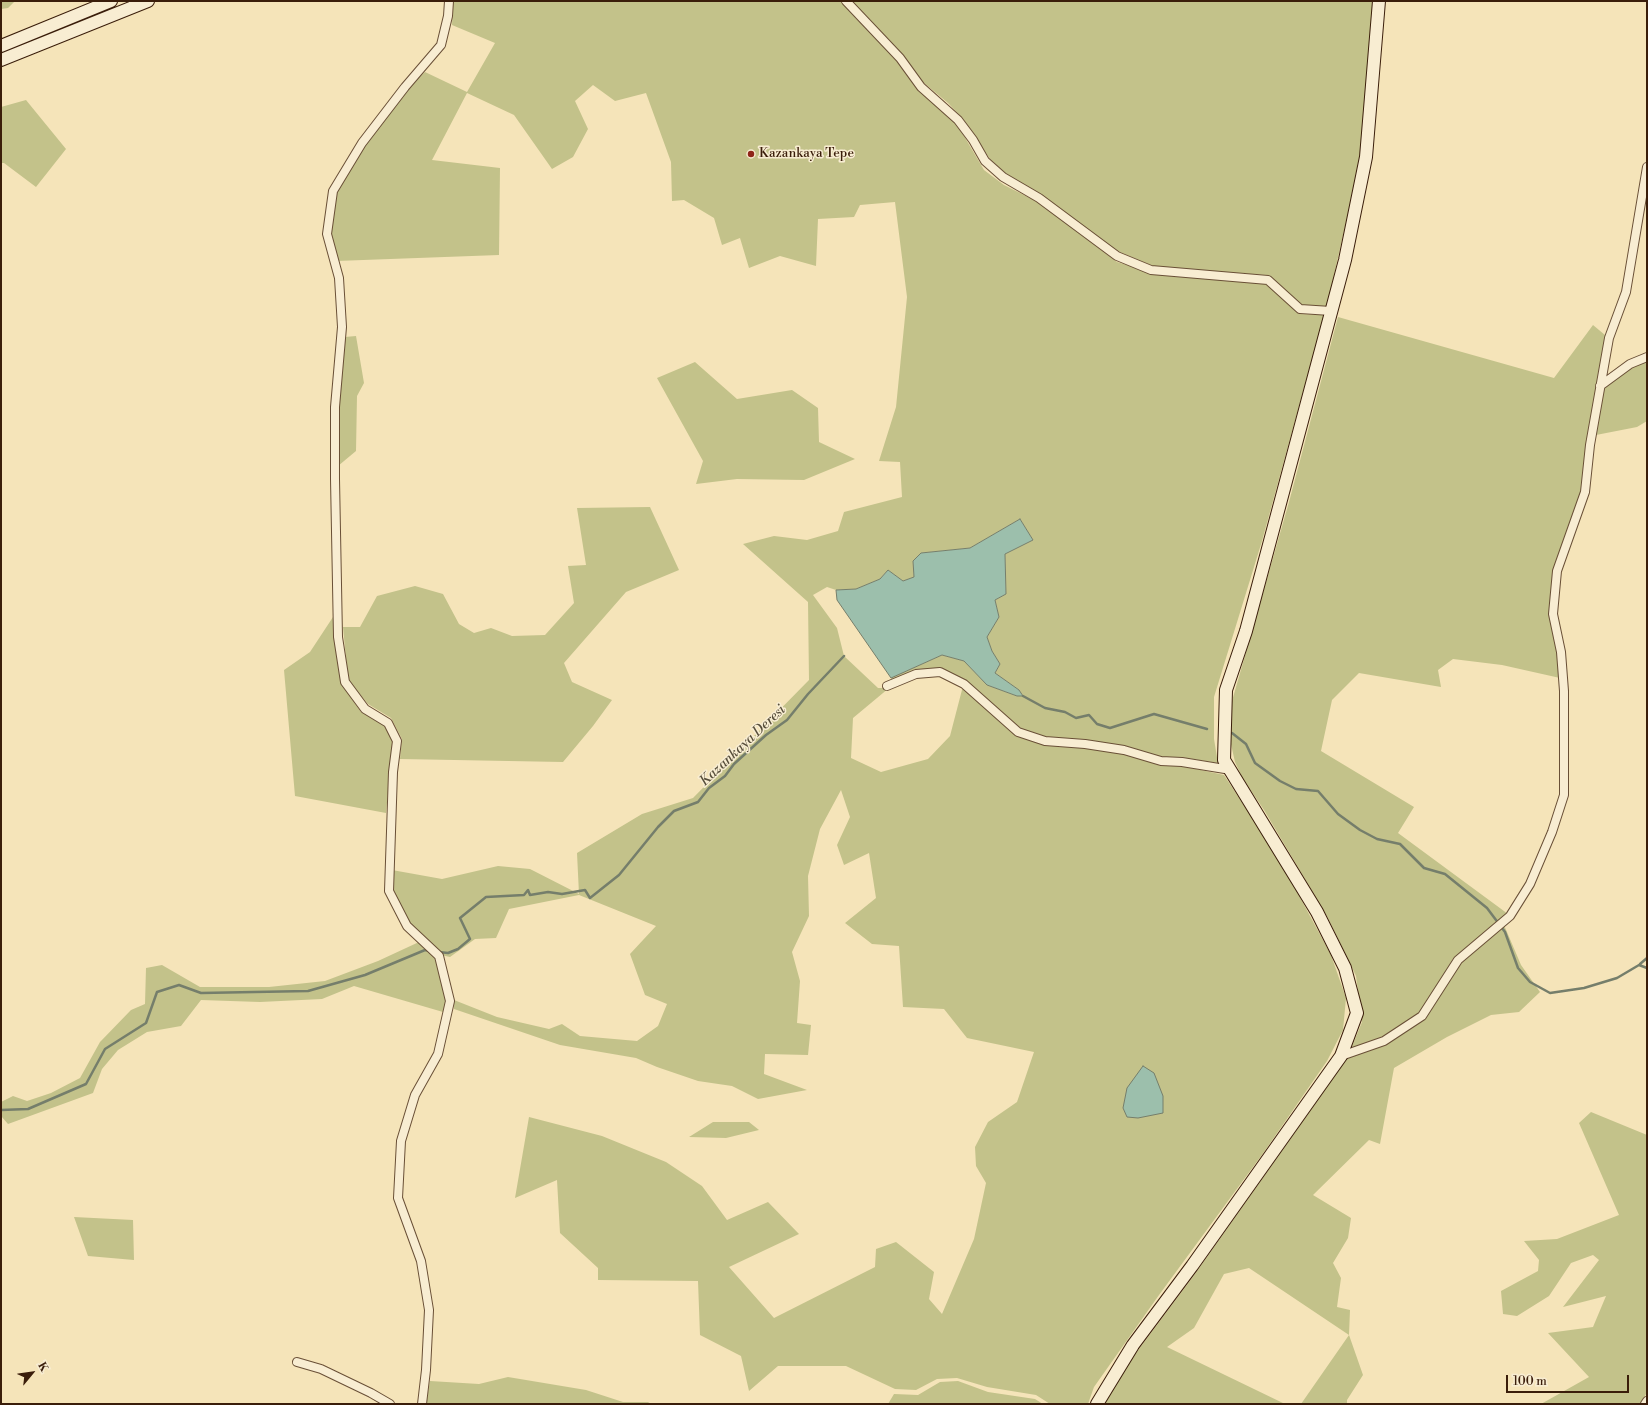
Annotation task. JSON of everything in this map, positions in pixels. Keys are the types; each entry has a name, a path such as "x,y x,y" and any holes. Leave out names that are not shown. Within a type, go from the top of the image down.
{"street":[{"path":"1,46 111,1"},
{"path":"1,60 148,1"},
{"path":"422,1404 426,1370 429,1310 421,1261 398,1198 401,1141 415,1095 438,1054 450,1001 438,956 407,926 389,892 392,779 397,741 388,723 366,709 345,682 338,637 335,479 335,407 342,326 338,278 327,234 333,191 362,143 405,87 441,45 448,16 449,1"},
{"path":"846,1 900,58 921,87 958,120 973,140 984,161 1003,177 1039,198 1117,256 1151,270 1268,280 1300,310 1331,311"},
{"path":"1097,1404 1133,1345 1192,1266 1342,1056 1357,1013 1345,968 1317,912 1224,760 1226,690 1246,631 1345,260 1366,157 1379,1"},
{"path":"1342,1056 1384,1041 1422,1016 1458,960 1510,916 1530,884 1552,832 1564,796 1564,691 1561,652 1554,614 1556,571 1585,492 1590,445 1609,338 1626,292 1647,167"},
{"path":"1600,386 1630,364 1647,357"},
{"path":"887,686 916,674 940,672 964,684 1018,732 1045,741 1086,744 1124,750 1161,761 1182,762 1231,770"},
{"path":"297,1362 321,1370 371,1393 390,1404"}],"shaded area":[{"path":"1,1 15,1 8,8 1,9"},
{"path":"453,1 842,1 897,59 923,94 957,124 984,170 1004,185 1038,202 1117,262 1159,275 1266,283 1299,314 1324,315 1262,541 1214,697 1214,739 1218,763 1180,757 1162,757 1118,745 1045,738 1019,730 965,681 940,670 915,671 893,682 891,678 942,655 964,661 987,685 1017,696 1023,696 1019,690 995,673 1000,664 992,651 987,637 999,617 995,600 1006,594 1005,554 1033,540 1020,519 970,548 921,553 913,561 914,577 903,581 888,570 880,579 856,589 836,590 827,587 813,595 837,628 844,656 878,688 889,688 853,718 851,758 881,772 928,759 950,736 963,686 1016,735 1045,745 1087,747 1124,753 1161,766 1182,766 1224,775 1281,862 1331,955 1346,998 1343,1030 1327,1061 1264,1152 1159,1295 1094,1387 1088,1404 1050,1404 1036,1395 987,1387 957,1378 937,1379 916,1390 895,1389 846,1366 778,1366 749,1391 741,1356 700,1335 698,1281 598,1280 598,1268 560,1233 557,1180 515,1198 529,1117 602,1136 666,1162 702,1186 727,1220 768,1202 799,1234 729,1267 774,1318 875,1267 876,1249 896,1242 934,1272 929,1299 942,1314 974,1239 986,1183 976,1166 975,1147 988,1122 1017,1102 1034,1052 967,1038 944,1009 903,1007 899,946 872,944 845,923 876,898 869,853 844,865 837,845 850,817 841,790 820,829 808,876 809,916 792,952 800,981 797,1023 811,1025 808,1055 765,1054 764,1074 807,1090 758,1099 732,1086 698,1081 636,1058 560,1045 454,1009 454,1000 497,1017 549,1029 562,1024 580,1036 637,1041 658,1026 667,1004 645,995 630,954 656,926 579,895 509,909 496,938 475,939 450,957 441,955 410,924 392,890 392,870 442,879 498,866 530,869 579,894 577,853 642,814 693,798 809,680 808,602 743,544 774,536 807,540 838,531 844,512 902,497 900,462 879,461 896,407 907,297 895,202 860,205 854,217 818,219 816,266 780,256 749,268 740,238 722,245 714,218 684,200 672,201 671,162 646,93 615,101 593,85 575,101 588,129 573,157 552,169 514,115 467,93 432,160 500,168 499,255 336,261 330,233 335,193 364,145 408,87 425,72 467,92 495,43 452,25"},
{"path":"850,1 1372,1 1373,20 1364,133 1327,306 1301,306 1267,275 1181,270 1153,266 1115,250 1041,195 1006,175 990,159 963,119 948,103 918,78"},
{"path":"26,100 66,149 36,187 4,163 1,163 1,107"},
{"path":"1338,317 1554,378 1593,325 1605,335 1587,442 1581,495 1554,571 1560,678 1502,665 1453,659 1438,670 1441,687 1359,673 1332,700 1321,751 1414,807 1398,833 1508,914 1453,959 1420,1014 1383,1038 1351,1049 1362,1022 1356,976 1328,918 1264,810 1242,777 1235,762 1230,740 1232,701 1289,502"},
{"path":"356,336 364,383 357,396 356,451 338,466 339,404 345,337"},
{"path":"1647,361 1647,421 1637,427 1596,435 1604,388 1630,368"},
{"path":"695,362 737,399 792,390 818,408 819,442 855,459 804,480 737,479 696,484 703,461 657,378"},
{"path":"650,507 679,570 626,592 564,663 572,682 612,700 593,726 563,762 400,759 402,739 391,718 368,704 348,680 343,627 360,627 377,596 415,586 443,594 459,624 474,633 491,628 512,636 545,635 574,603 568,566 586,565 577,508"},
{"path":"1020,519 1033,540 1005,554 1006,594 995,600 999,617 987,637 992,651 1000,664 995,673 1019,690 1023,696 1017,696 987,685 964,661 942,655 891,678 837,600 836,590 856,589 880,579 888,570 903,581 914,577 913,561 921,553 970,548"},
{"path":"333,617 341,683 361,712 384,725 393,741 386,813 295,796 284,670 310,652"},
{"path":"1504,925 1521,965 1540,992 1519,1012 1491,1015 1447,1037 1394,1068 1380,1144 1369,1140 1313,1195 1351,1218 1348,1238 1333,1263 1341,1278 1337,1307 1350,1310 1349,1335 1249,1268 1224,1274 1194,1328 1167,1347 1285,1404 1105,1404 1118,1377 1195,1274 1349,1056 1386,1044 1424,1020 1461,963"},
{"path":"419,942 435,958 446,999 443,1012 354,986 322,999 260,1002 201,1000 181,1026 147,1032 118,1050 102,1069 93,1093 8,1124 1,1116 1,1102 13,1096 27,1101 51,1093 80,1078 100,1042 131,1010 145,1004 146,968 162,965 200,987 269,987 325,981 378,961"},
{"path":"1143,1066 1154,1073 1163,1096 1163,1113 1138,1118 1127,1117 1123,1108 1127,1088"},
{"path":"1591,1112 1647,1135 1647,1392 1641,1404 1541,1404 1589,1377 1548,1333 1593,1327 1606,1296 1563,1307 1599,1260 1593,1255 1571,1263 1549,1296 1517,1316 1503,1314 1501,1291 1538,1271 1539,1260 1524,1241 1557,1239 1619,1215 1579,1123"},
{"path":"713,1122 749,1122 759,1130 726,1138 689,1137"},
{"path":"74,1217 133,1220 134,1260 88,1256"},
{"path":"1349,1335 1363,1375 1347,1400 1347,1404 1301,1404"},
{"path":"508,1377 586,1390 623,1402 648,1402 651,1404 426,1404 430,1381 479,1384"},
{"path":"958,1381 988,1392 1035,1399 1043,1404 888,1404 894,1394 918,1395 940,1382"}],"waterway":[{"name":"Kazankaya Deresi","path":"439,952 448,953 458,949 470,939 460,918 486,897 524,895 528,890 530,895 548,892 562,894 585,890 590,898 619,875 658,827 674,811 698,802 709,788 725,776 734,764 766,735 787,720 808,694 844,656"},
{"path":"1023,696 1045,708 1065,712 1076,718 1089,715 1097,724 1110,728 1154,714 1207,729"},
{"path":"1232,733 1246,744 1255,763 1280,781 1296,789 1318,791 1338,814 1360,830 1377,839 1400,844 1424,868 1445,874 1487,908 1505,932 1518,968 1530,982 1550,993 1584,988 1617,978 1639,965 1647,968"},
{"name":"Kazankaya Deresi","path":"1,1110 28,1109 86,1084 105,1049 146,1023 157,992 179,985 201,993 308,991 365,975 425,950 430,951"},
{"path":"1640,964 1647,958"}],"place":[{"name":"Kazankaya Tepe","path":"751,154"}]}
